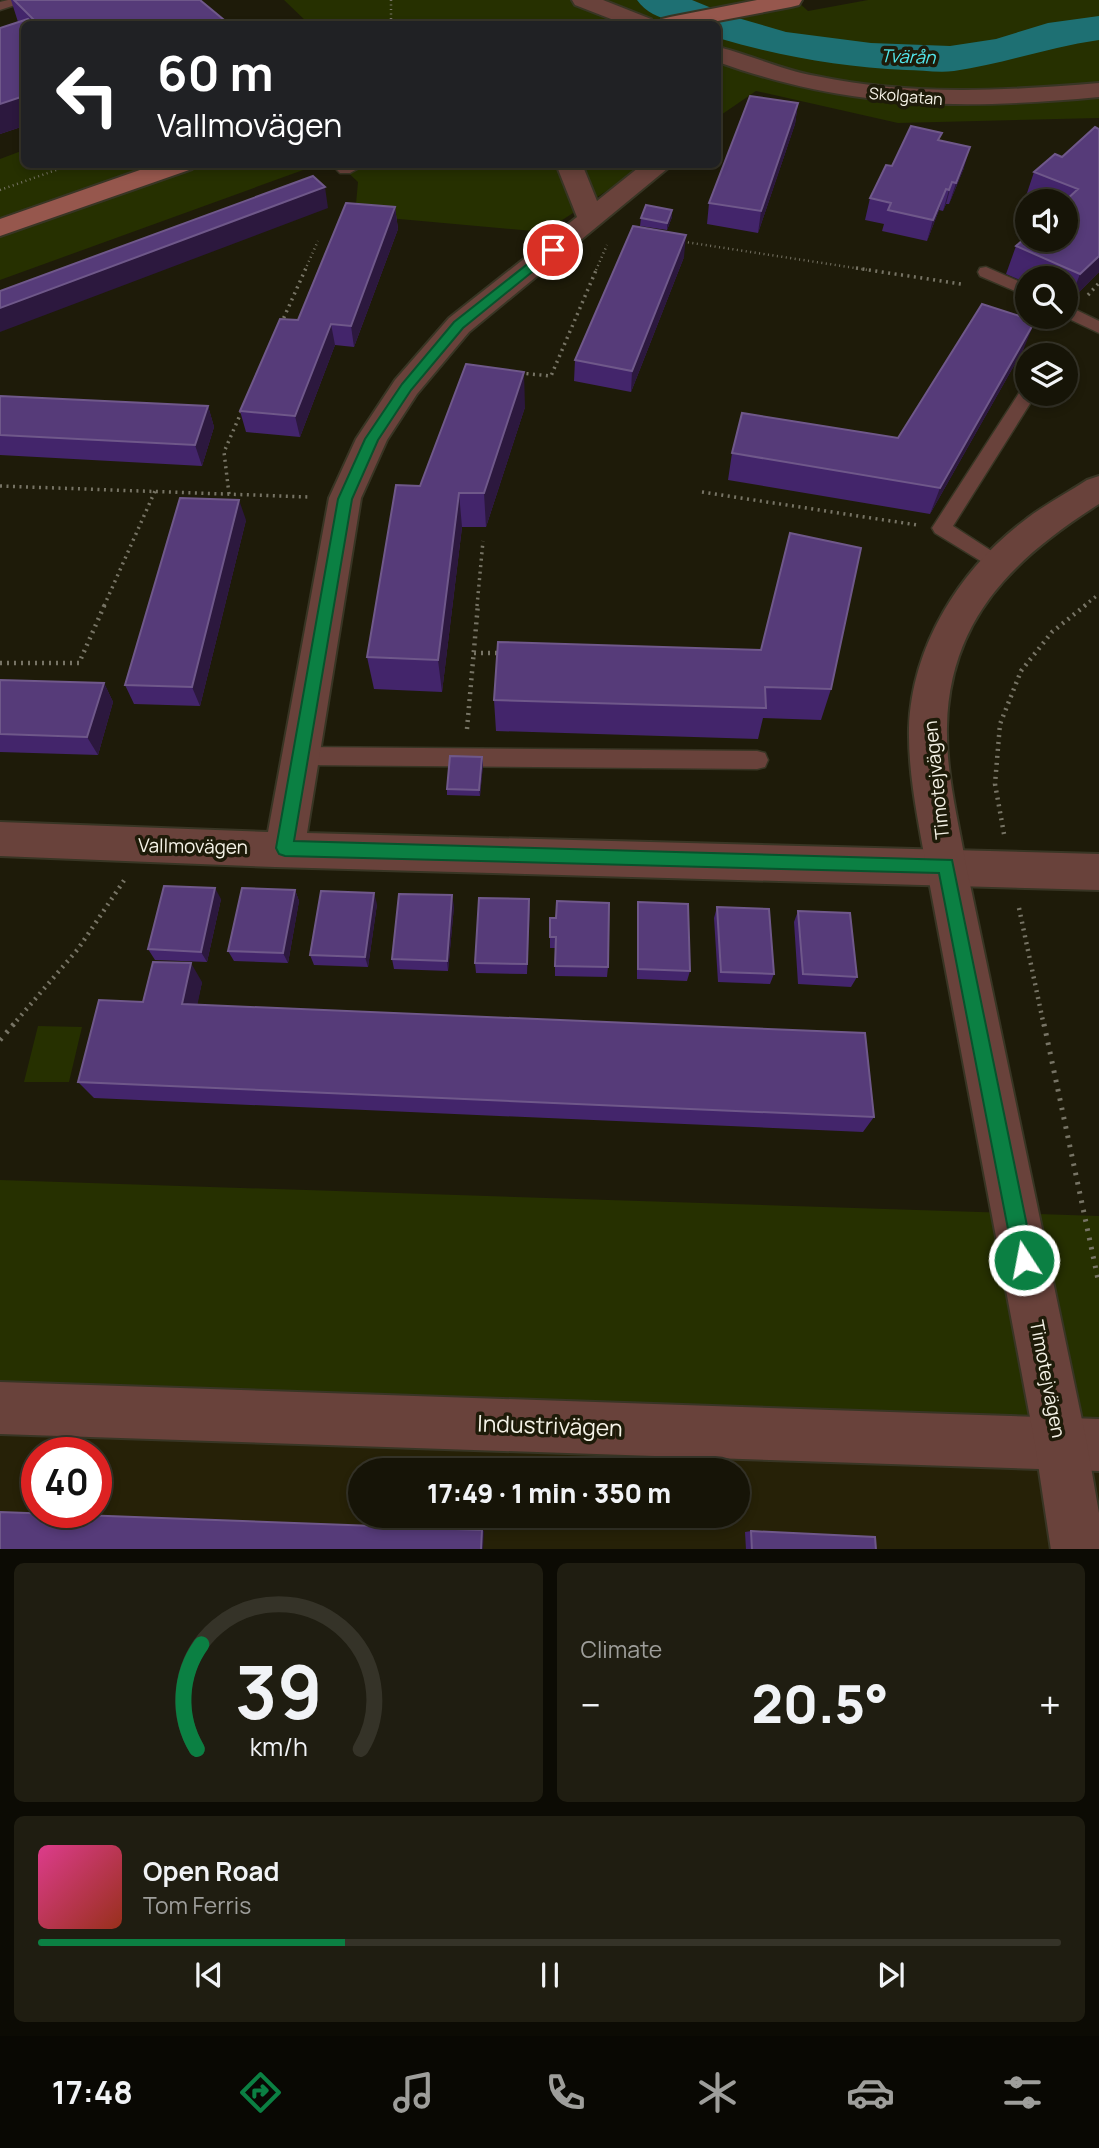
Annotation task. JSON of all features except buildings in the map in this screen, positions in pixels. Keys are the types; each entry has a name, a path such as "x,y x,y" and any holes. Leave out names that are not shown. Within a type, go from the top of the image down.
{"main road":[{"path":"684,21 791,0"},
{"path":"0,228 172,168"}],"street":[{"path":"583,0 636,21"},
{"name":"Skolgatan","path":"721,55 802,83 896,97 981,100 1099,90"},
{"path":"571,168 602,225"},
{"path":"285,848 345,499 372,439 406,387 458,325 602,225 656,168"},
{"name":"Timotejvägen","path":"1078,1549 1080,1445 946,865 933,787 928,728 932,676 948,637 967,603 997,564 1036,529 1099,488"},
{"name":"Vallmovägen","path":"0,839 146,846 946,865 1099,872"},
{"name":"Industrivägen","path":"0,1408 1080,1445"}],"lane":[{"path":"0,6 23,0"},
{"path":"986,272 1015,285"},
{"path":"1078,317 1099,328"},
{"path":"997,564 942,528 1019,406"},
{"path":"301,757 757,760"}],"path":[{"path":"391,0 391,21"},
{"path":"0,190 62,168"},
{"path":"514,373 551,376 602,225"},
{"path":"279,328 318,240"},
{"path":"668,240 968,285 986,272"},
{"path":"229,494 224,452 246,402"},
{"path":"0,486 345,499"},
{"path":"0,663 79,663 155,492"},
{"path":"702,492 942,528"},
{"path":"465,758 483,541"},
{"path":"1099,594 1052,632 1021,671 1000,724 995,784 1099,1284"},
{"path":"474,653 514,653"},
{"path":"0,1040 78,949 146,846"}],"shaded area":[{"path":"0,1408 1099,1445 1099,1549 0,1549"}],"green space":[{"path":"284,0 796,0 808,11 868,0 1099,0 1099,118 898,123 756,91 721,115 721,21 306,21"},
{"path":"21,151 21,168 309,168 0,280 0,159"},
{"path":"343,168 641,168 544,232 355,215 358,182"},
{"path":"38,1026 82,1027 69,1082 24,1082"},
{"path":"0,1180 1099,1216 1099,1445 0,1408"}],"waterway":[{"name":"Tvärån","path":"657,0 709,21"},
{"name":"Tvärån","path":"721,26 782,44 871,56 950,59 1003,50 1048,35 1099,28"}],"route":[{"path":"553,250 458,325 406,387 372,439 345,499 285,848 946,865 1024,1260"}]}
